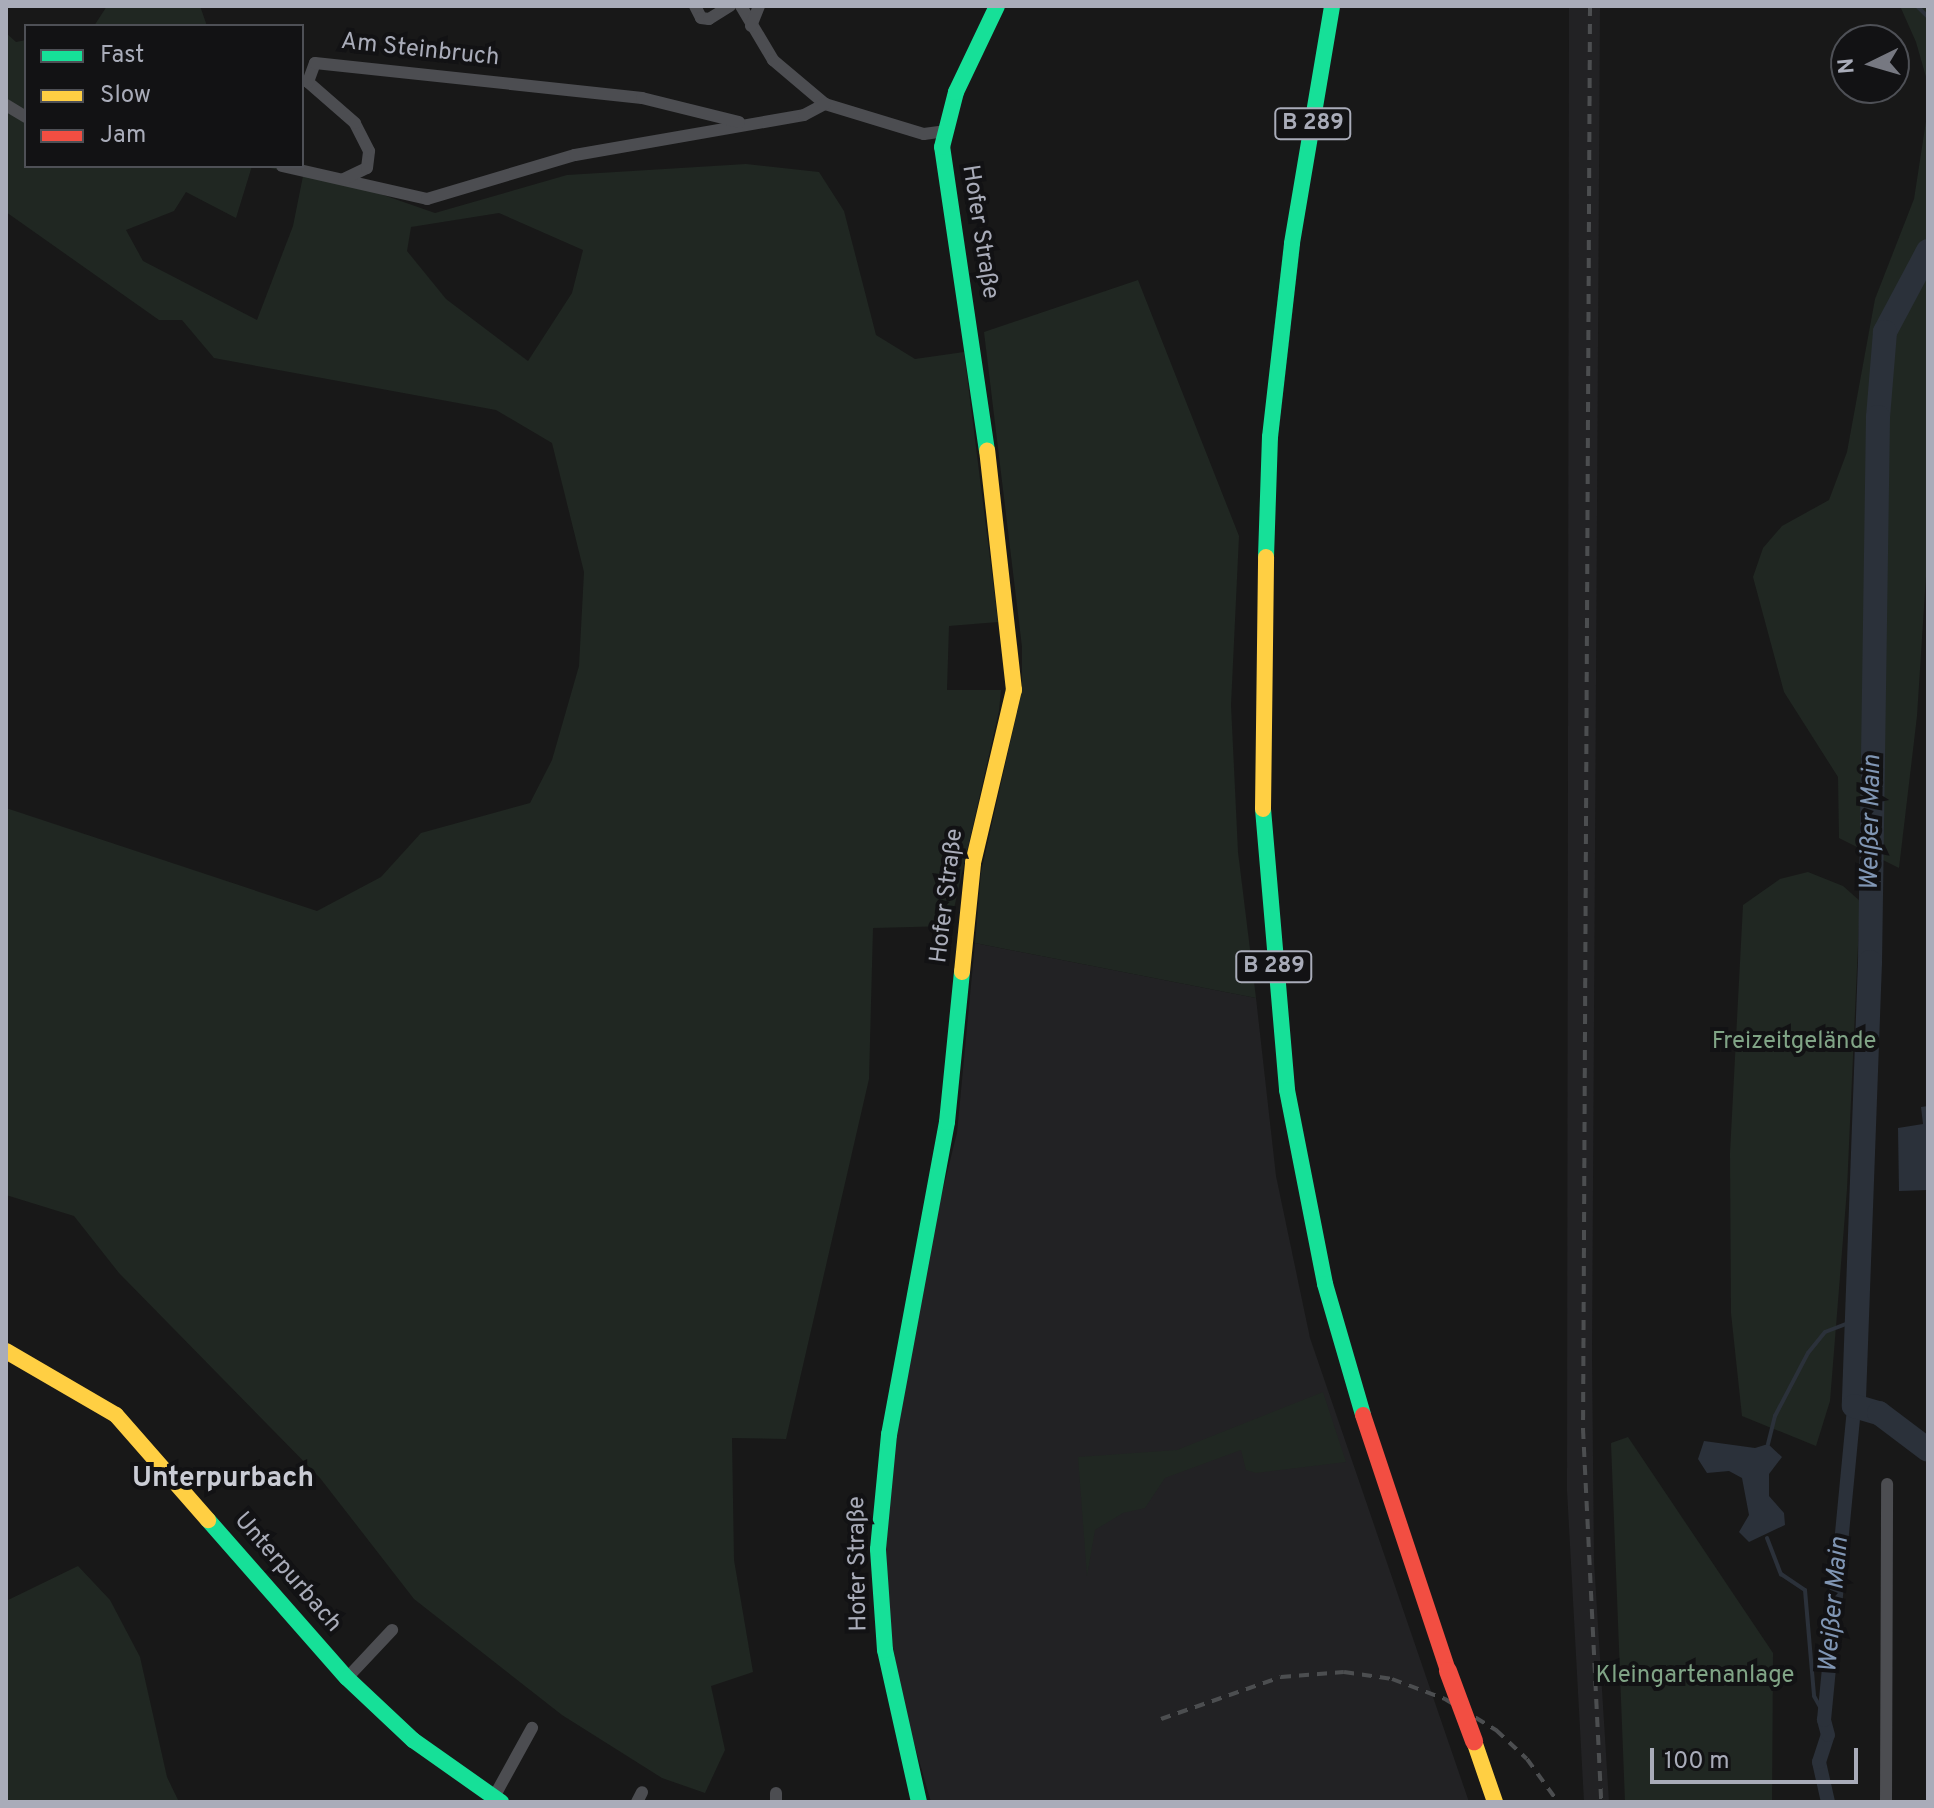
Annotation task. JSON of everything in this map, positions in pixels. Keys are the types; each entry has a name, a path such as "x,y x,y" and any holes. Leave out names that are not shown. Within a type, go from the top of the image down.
{"main road":[{"name":"Hofer Straße","path":"919,1802 885,1650 878,1549 881,1491 947,1122 973,863 1014,690 973,341 943,177 945,131 956,92 997,6"},
{"name":"B 289","path":"1332,6 1292,243 1270,437 1260,728 1265,865 1287,1090 1325,1284 1384,1487 1495,1802"},
{"name":"Unterpurbach","path":"6,1351 116,1415 347,1678 413,1740 497,1800"}],"street":[{"path":"695,6 701,18 709,19 730,6"},
{"path":"741,6 773,60 825,104 924,134 945,131"},
{"path":"751,26 759,6"},
{"name":"Am Steinbruch","path":"344,179 367,168 369,151 355,123 308,82 315,63 642,98 739,122"},
{"name":"Am Steinbruch","path":"344,179 427,199 575,155 739,122 804,115 825,104"},
{"path":"6,105 24,116"},
{"path":"292,168 344,179"},
{"path":"1886,1802 1887,1484"},
{"path":"347,1678 392,1630"},
{"name":"Unterpurbach","path":"497,1800 532,1728"}],"shaded area":[{"path":"1569,6 1600,6 1592,1355 1594,1561 1609,1802 1584,1802 1567,1490"},
{"path":"975,943 1256,998 1276,1176 1310,1338 1469,1802 931,1802 903,1705 889,1624 886,1545 896,1438 934,1225 957,1133"},
{"path":"1928,1106 1928,1190 1899,1191 1898,1128 1923,1124 1921,1107"},
{"path":"1704,1441 1755,1448 1768,1444 1782,1457 1769,1474 1769,1496 1784,1513 1785,1525 1749,1542 1739,1532 1749,1515 1742,1478 1729,1471 1707,1473 1698,1459"}],"green space":[{"path":"107,6 200,6 206,24 95,24"},
{"path":"1900,6 1928,6 1928,84 1910,24"},
{"path":"6,33 16,42 24,40 24,168 251,168 236,218 186,192 174,211 126,230 143,261 257,320 293,226 303,176 270,168 304,167 435,213 567,175 746,164 819,172 844,211 876,335 915,359 964,352 998,622 949,626 947,690 1001,690 999,711 950,926 873,928 869,1079 786,1439 732,1438 734,1560 753,1672 711,1686 725,1750 705,1793 662,1778 562,1715 414,1599 320,1478 119,1273 74,1216 6,1195 6,808 317,911 381,877 421,833 530,803 552,760 579,666 584,572 552,443 496,410 214,358 182,320 159,320 6,212","holes":["499,213 583,250 572,293 528,361 446,299 407,251 411,227"]},
{"path":"1928,108 1928,545 1917,716 1899,868 1839,838 1838,777 1784,692 1753,577 1763,548 1782,526 1829,500 1847,452 1875,299 1914,199"},
{"path":"1138,280 1239,536 1231,705 1238,852 1256,998 975,943 981,872 1022,690 1022,647 984,332"},
{"name":"Freizeitgelände","path":"1808,872 1843,886 1860,901 1847,1189 1830,1401 1816,1446 1742,1416 1731,1313 1730,1153 1743,905 1780,879"},
{"path":"1323,1392 1346,1462 1256,1473 1246,1470 1241,1450 1165,1478 1145,1508 1123,1513 1095,1530 1087,1576 1078,1457 1177,1450"},
{"name":"Kleingartenanlage","path":"1628,1437 1773,1653 1772,1802 1625,1802 1611,1443"},
{"path":"78,1566 110,1600 140,1657 167,1777 179,1802 6,1802 6,1601"}],"waterway":[{"path":"1917,6 1928,17"},
{"name":"Weißer Main","path":"1928,251 1885,332 1878,417 1870,962 1854,1406 1879,1413 1928,1450"},
{"path":"1768,1444 1775,1416 1808,1353 1825,1332 1857,1320"},
{"name":"Weißer Main","path":"1828,1802 1819,1762 1828,1735 1824,1720 1854,1406"},
{"path":"1767,1538 1781,1574 1805,1590 1814,1696 1824,1714"}],"railway":[{"path":"1590,6 1583,1429 1601,1802"},
{"path":"1161,1719 1281,1677 1344,1672 1392,1679 1445,1699 1496,1730 1527,1759 1558,1802"}],"traffic: fast":[{"path":"987,451 942,147 956,92 997,6"},
{"path":"1266,557 1270,437 1292,243 1332,6"},
{"path":"1263,809 1287,1090 1325,1284 1363,1415"},
{"path":"919,1802 885,1650 878,1549 889,1435 947,1122 962,972"},
{"path":"208,1520 347,1678 413,1740 501,1802"}],"traffic: slow":[{"path":"962,972 973,863 1014,690 987,451"},
{"path":"1263,809 1266,557"},
{"path":"6,1351 116,1415 208,1520"},
{"path":"1474,1741 1495,1802"}],"traffic: jam":[{"path":"1363,1415 1448,1671"},
{"path":"1448,1671 1474,1741"}],"district":[{"name":"Unterpurbach","path":"223,1479"}]}
